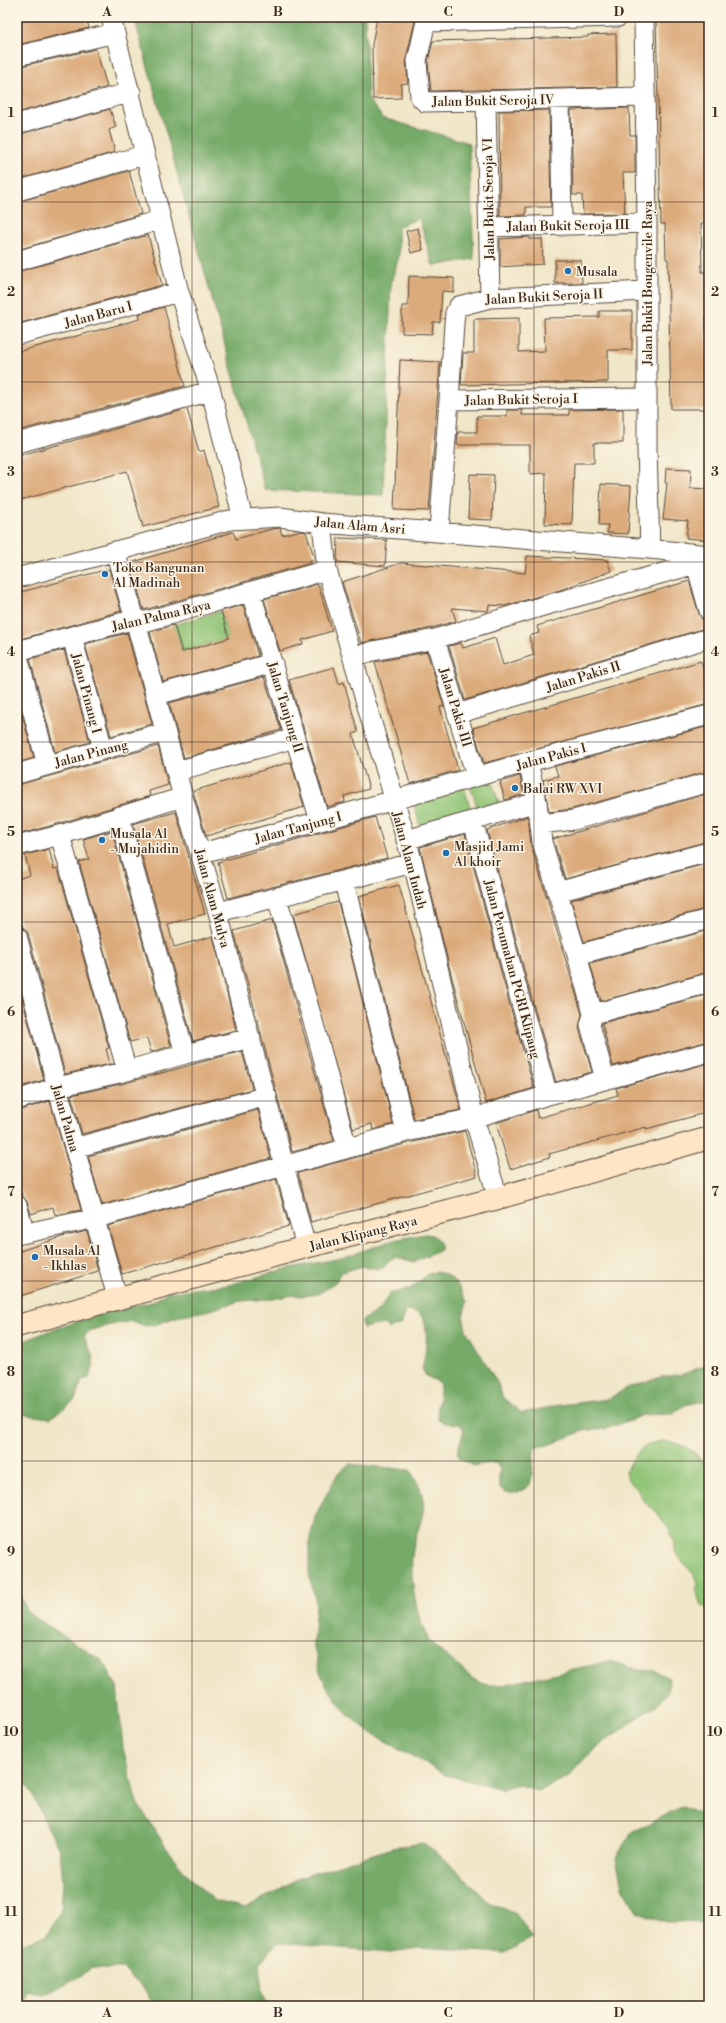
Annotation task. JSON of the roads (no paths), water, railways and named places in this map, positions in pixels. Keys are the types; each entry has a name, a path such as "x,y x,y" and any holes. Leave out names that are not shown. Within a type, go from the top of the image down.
{"main road":[{"name":"Jalan Klipang Raya","path":"17,1326 118,1300 306,1247 498,1198 709,1138"}],"street":[{"path":"427,19 618,17"},
{"name":"Jalan Bukit Bougenvile Raya","path":"644,17 650,549"},
{"name":"Jalan Bukit Seroja IV","path":"427,19 417,61 420,97 425,102 644,97"},
{"path":"17,56 113,25 131,92 160,220 179,292 211,391 243,519"},
{"path":"17,124 131,92"},
{"path":"560,99 562,226"},
{"name":"Jalan Bukit Seroja VI","path":"486,101 490,298"},
{"path":"17,191 144,154"},
{"path":"17,261 160,220"},
{"name":"Jalan Bukit Seroja III","path":"489,227 647,223"},
{"name":"Jalan Bukit Seroja II","path":"452,345 455,313 459,306 490,298 648,291"},
{"name":"Jalan Baru I","path":"17,335 179,292"},
{"name":"Jalan Bukit Seroja I","path":"452,345 449,400 648,398"},
{"path":"17,443 211,391"},
{"path":"439,531 449,400"},
{"name":"Jalan Alam Asri","path":"17,578 214,524 243,519 280,517 322,523 439,531 650,549 700,558"},
{"name":"Jalan Alam Indah","path":"322,523 327,570 413,863 474,1118 498,1198"},
{"name":"Jalan Alam Mulya","path":"115,551 183,797 202,853 306,1247"},
{"path":"353,657 373,651 435,639 700,558 709,611"},
{"name":"Jalan Palma Raya","path":"17,652 128,622 136,623 252,593 327,570"},
{"name":"Jalan Tanjung II","path":"252,593 320,821"},
{"name":"Jalan Pinang I","path":"72,637 103,749"},
{"name":"Jalan Pakis II","path":"457,714 709,638"},
{"name":"Jalan Pakis III","path":"435,639 476,776"},
{"path":"17,652 47,765"},
{"path":"156,695 273,663"},
{"name":"Jalan Pakis I","path":"394,799 528,762 709,715"},
{"name":"Jalan Pinang","path":"17,774 165,732"},
{"path":"177,771 295,738"},
{"path":"528,762 537,802 542,842 593,1014 590,1025 605,1079"},
{"path":"540,824 574,820 709,782"},
{"path":"17,846 60,835 183,797"},
{"name":"Jalan Tanjung I","path":"202,853 394,799"},
{"path":"406,840 537,802"},
{"path":"119,816 185,1054"},
{"name":"Jalan Perumahan PGRI Klipang","path":"473,821 521,1003 548,1095"},
{"path":"60,835 127,1071"},
{"path":"557,892 709,852"},
{"path":"218,912 344,882 413,863"},
{"path":"344,882 406,1132"},
{"path":"277,898 317,1035 347,1148"},
{"path":"577,956 628,940 709,919"},
{"name":"Jalan Palma","path":"17,936 57,1088 96,1218 118,1300"},
{"path":"593,1014 709,983"},
{"path":"17,1100 185,1054 251,1038"},
{"path":"17,1205 21,1234 96,1218 406,1132 474,1118 548,1095 709,1052"},
{"path":"74,1148 267,1096"}],"place":[{"name":"Musala","path":"568,271"},
{"name":"Toko Bangunan Al Madinah","path":"105,574"},
{"name":"Balai RW XVI","path":"515,788"},
{"name":"Musala Al - Mujahidin","path":"102,840"},
{"name":"Masjid Jami Al khoir","path":"446,853"},
{"name":"Musala Al - Ikhlas","path":"35,1257"}]}
